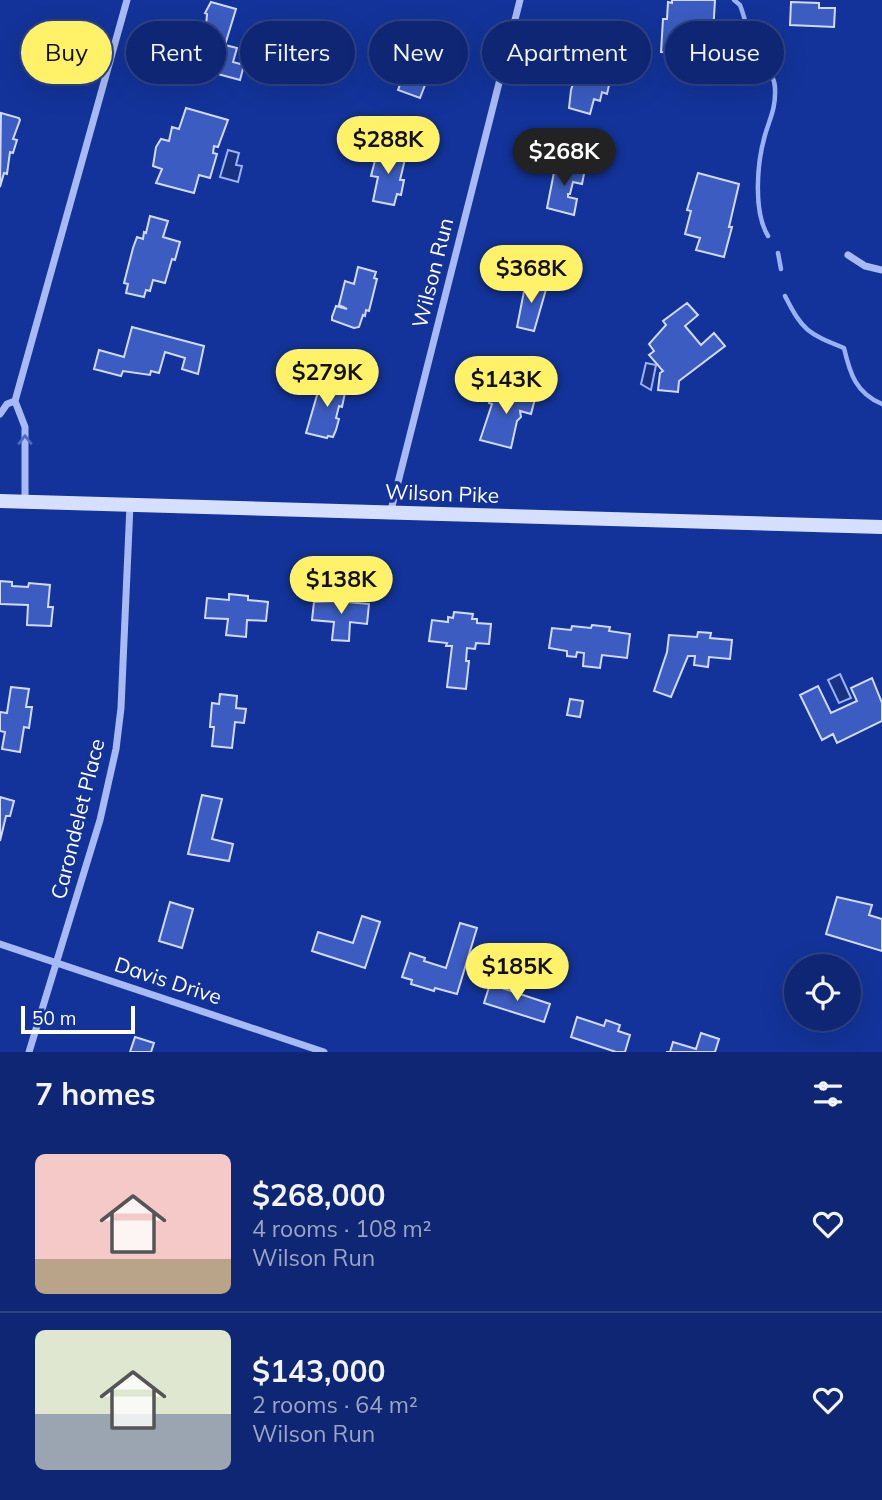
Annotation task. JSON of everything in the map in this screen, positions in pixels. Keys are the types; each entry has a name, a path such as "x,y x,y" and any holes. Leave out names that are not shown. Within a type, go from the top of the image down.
{"main road":[{"name":"Wilson Pike","path":"0,500 882,527"}],"street":[{"path":"25,502 24,427 15,401 127,0"},
{"name":"Wilson Run","path":"390,514 520,0"},
{"path":"848,255 865,266 882,270"},
{"path":"0,414 7,404 15,401"},
{"name":"Carondelet Place","path":"29,1052 100,820 116,749 121,708 130,505"},
{"name":"Davis Drive","path":"0,944 324,1052"}],"water":[{"path":"228,150 239,153 236,165 242,166 238,182 220,177"},
{"path":"646,363 656,365 651,390 641,384"},
{"path":"840,674 851,698 839,703 828,680"}],"building":[{"path":"672,0 715,0 714,21 665,21 665,52 661,52 663,19 667,19 668,2 672,3"},
{"path":"211,2 236,9 226,42 226,21 206,21 205,13"},
{"path":"791,2 819,3 819,8 835,8 834,27 790,25"},
{"path":"226,45 237,48 233,62 240,64 240,80 226,76"},
{"path":"400,84 425,84 420,98 398,90"},
{"path":"573,84 609,84 607,94 602,92 600,101 594,99 590,114 569,108"},
{"path":"186,108 228,120 218,147 214,146 213,153 217,154 210,178 199,175 194,193 156,183 162,169 153,166 156,147 161,139 169,141 172,127 179,129"},
{"path":"1,113 20,120 13,139 17,140 13,153 10,152 7,174 4,173 0,187"},
{"path":"378,149 406,155 400,180 404,180 401,195 397,194 394,205 373,201 378,177 371,176"},
{"path":"556,162 585,169 582,184 573,182 568,194 568,197 577,199 574,215 547,208"},
{"path":"698,173 739,184 724,257 696,250 700,238 685,234 691,211 687,210"},
{"path":"150,216 168,221 163,237 180,242 165,283 153,280 150,291 146,290 144,297 126,293 128,284 124,283 137,237 143,239"},
{"path":"358,267 376,272 374,278 377,279 369,311 366,310 359,327 354,328 332,320 332,317 336,306 347,309 339,305 345,281 354,284"},
{"path":"526,281 547,286 534,331 517,327"},
{"path":"687,303 698,315 685,326 701,345 714,333 725,346 679,381 678,392 658,390 660,373 663,371 649,355 654,351 649,344 666,325 663,321"},
{"path":"132,327 204,346 198,374 182,369 185,358 165,352 159,373 151,371 150,375 123,371 121,376 94,369 99,350 124,357"},
{"path":"322,378 341,382 340,387 346,388 342,407 339,406 336,418 339,419 336,430 333,437 327,438 306,433"},
{"path":"493,388 516,394 517,390 536,395 531,414 520,411 521,417 517,421 511,448 480,440 492,404 489,403"},
{"path":"0,581 12,582 12,586 28,587 29,583 50,585 48,607 53,607 51,626 27,625 28,605 0,604"},
{"path":"229,594 268,602 266,621 247,620 246,637 226,635 228,619 205,618 207,598 229,600"},
{"path":"337,598 369,604 367,624 350,622 349,641 332,640 334,622 312,620 314,602 337,601"},
{"path":"454,612 473,614 472,619 477,619 477,623 491,624 489,644 476,643 475,649 467,648 466,661 469,661 466,689 447,687 452,646 429,641 432,620 448,622 448,617 453,618"},
{"path":"592,625 610,627 609,631 630,634 627,658 602,655 600,668 583,666 584,653 577,652 576,657 567,656 567,651 549,648 552,628 571,630 572,626 591,628"},
{"path":"698,632 711,633 710,638 732,640 730,659 709,657 708,667 694,665 695,656 688,656 671,697 654,691 667,652 669,635 697,637"},
{"path":"872,678 882,703 882,721 837,743 833,734 822,740 800,695 818,686 831,713 857,701 851,688"},
{"path":"11,687 29,689 26,707 32,707 29,728 24,727 20,752 2,749 5,732 0,731 0,712 7,713"},
{"path":"220,694 237,696 236,708 246,709 244,723 235,722 232,748 212,746 212,703 219,704"},
{"path":"570,699 583,701 580,717 567,715"},
{"path":"202,795 222,799 212,839 233,844 229,861 188,854"},
{"path":"0,797 14,801 10,816 6,816 0,841"},
{"path":"837,897 872,905 869,915 882,919 882,951 826,934"},
{"path":"170,902 193,909 182,948 159,941"},
{"path":"362,916 380,922 365,968 312,951 318,932 353,943"},
{"path":"460,923 477,928 457,994 411,984 412,980 402,977 410,953 446,968"},
{"path":"490,984 550,1004 544,1022 484,1003"},
{"path":"577,1017 604,1026 606,1020 620,1025 618,1031 630,1035 625,1052 616,1052 571,1037"},
{"path":"701,1033 719,1039 715,1052 670,1052 673,1042 696,1049"},
{"path":"135,1037 154,1043 151,1052 130,1052"}],"waterway":[{"path":"734,0 740,5 755,51 775,83 775,101 762,146 758,173 760,214 768,236"},
{"path":"778,253 781,269"},
{"path":"785,296 807,330 844,348 860,388 882,404"}]}
